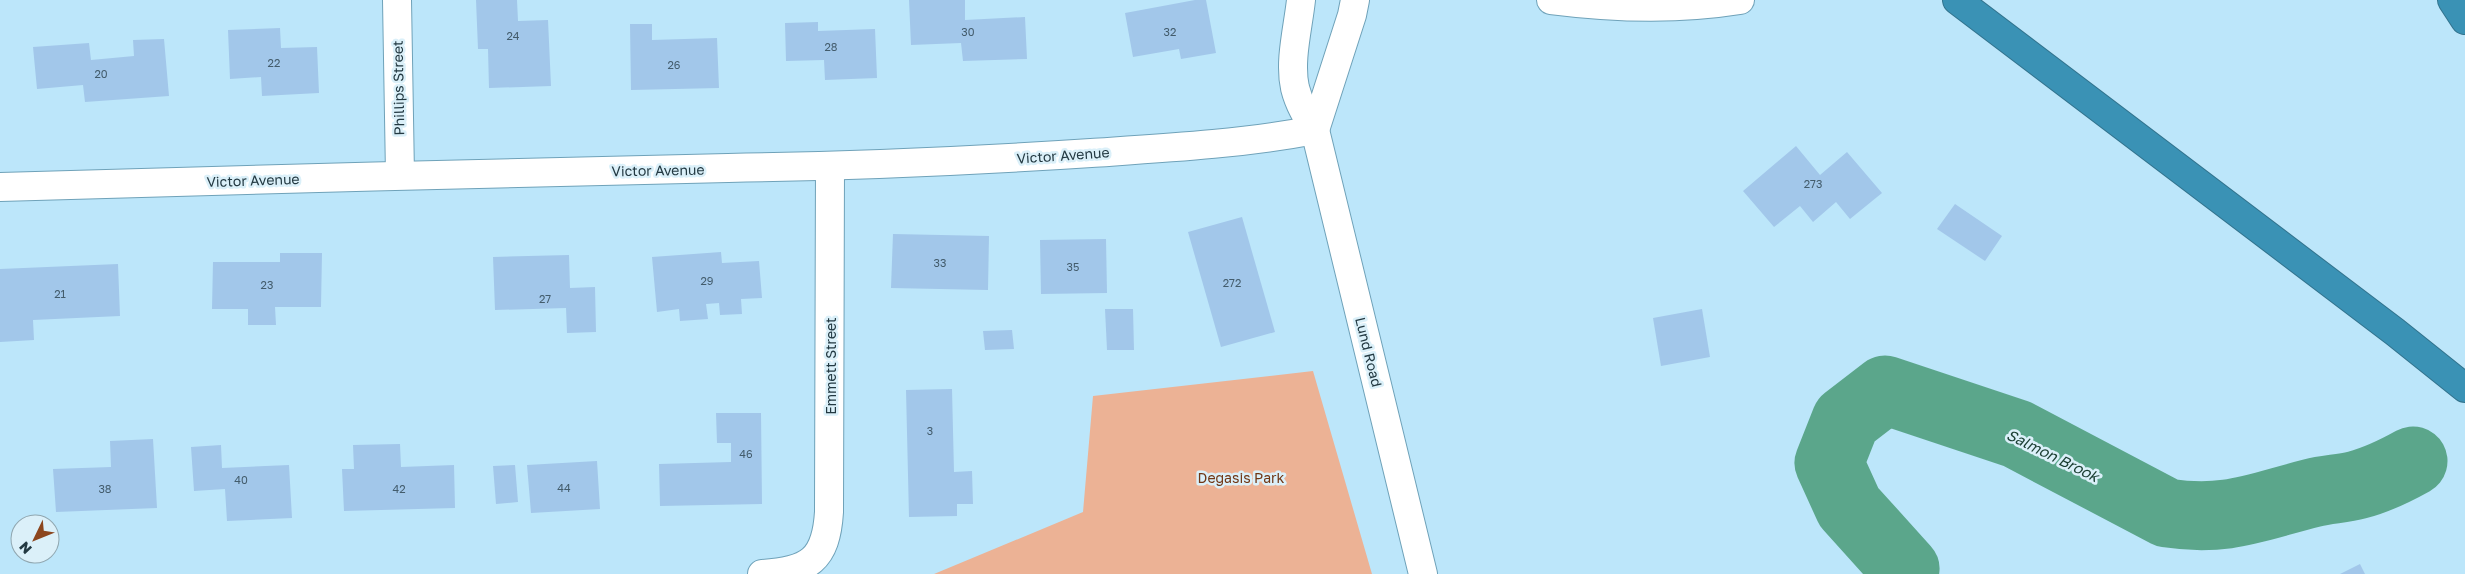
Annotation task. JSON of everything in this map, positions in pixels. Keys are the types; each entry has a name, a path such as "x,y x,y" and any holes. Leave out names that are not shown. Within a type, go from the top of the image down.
{"highway":[{"path":"1957,0 2395,332 2465,388"},
{"path":"2452,0 2465,20"}],"street":[{"name":"Phillips Street","path":"397,0 400,175"},
{"name":"Lund Road","path":"1301,0 1295,52 1295,87 1301,104 1315,130 1423,574"},
{"path":"1315,130 1352,15 1355,0"},
{"path":"1551,0 1636,7 1700,5 1740,0"},
{"name":"Victor Avenue","path":"0,187 400,175 830,166 1016,158 1204,146 1315,130"},
{"name":"Emmett Street","path":"762,574 798,569 812,560 822,549 827,537 829,512 830,166"}],"green space":[{"name":"Degasis Park","path":"1313,371 1372,574 934,574 1083,512 1093,396"}],"building":[{"path":"476,0 517,0 518,21 548,20 551,86 489,88 488,49 478,49"},
{"path":"909,0 965,0 965,20 1025,17 1027,59 963,61 961,43 911,45"},
{"path":"1195,0 1206,0 1216,53 1181,59 1179,49 1133,57 1125,13"},
{"path":"818,22 818,31 875,29 877,78 825,80 824,60 786,61 785,23"},
{"path":"630,24 652,24 652,40 717,38 719,88 631,90"},
{"path":"280,28 281,48 317,47 319,93 262,96 261,77 230,79 228,30"},
{"path":"164,39 169,96 85,102 83,85 37,89 33,47 89,43 91,60 134,56 133,40"},
{"path":"1796,146 1820,175 1847,152 1882,193 1850,219 1836,202 1813,222 1800,206 1774,227 1743,191"},
{"path":"1955,204 2002,236 1985,261 1937,229"},
{"path":"1242,217 1275,332 1221,347 1188,232"},
{"path":"893,234 989,236 988,290 891,288"},
{"path":"1106,239 1107,293 1041,294 1040,240"},
{"path":"721,252 722,263 759,261 762,298 741,299 742,314 720,315 719,303 706,304 708,319 680,321 679,309 657,312 652,257"},
{"path":"280,253 322,253 321,307 275,307 276,325 248,325 248,309 212,309 213,262 280,262"},
{"path":"569,255 570,288 595,287 596,332 567,333 566,308 495,310 493,257"},
{"path":"118,264 120,316 33,320 34,340 0,342 0,269"},
{"path":"1105,309 1133,309 1134,350 1107,350"},
{"path":"1702,309 1710,357 1661,366 1653,318"},
{"path":"1012,330 1014,349 985,350 983,331"},
{"path":"952,389 954,472 972,471 973,504 957,504 957,516 909,517 906,390"},
{"path":"716,413 761,413 762,504 660,506 659,464 731,462 731,443 717,443"},
{"path":"153,439 157,508 56,512 53,469 111,467 110,441"},
{"path":"400,444 401,467 454,465 455,508 344,511 342,469 354,469 353,445"},
{"path":"221,445 222,468 289,465 292,518 227,521 225,489 194,491 191,447"},
{"path":"597,461 600,509 531,513 527,465"},
{"path":"515,465 518,502 496,504 493,466"},
{"path":"2360,564 2365,574 2340,574"}],"waterway":[{"name":"Salmon Brook","path":"1904,574 1905,569 1849,507 1829,463 1846,420 1885,390 2017,434 2167,513 2207,516 2241,512 2318,492 2364,483 2386,475 2413,461"}]}
